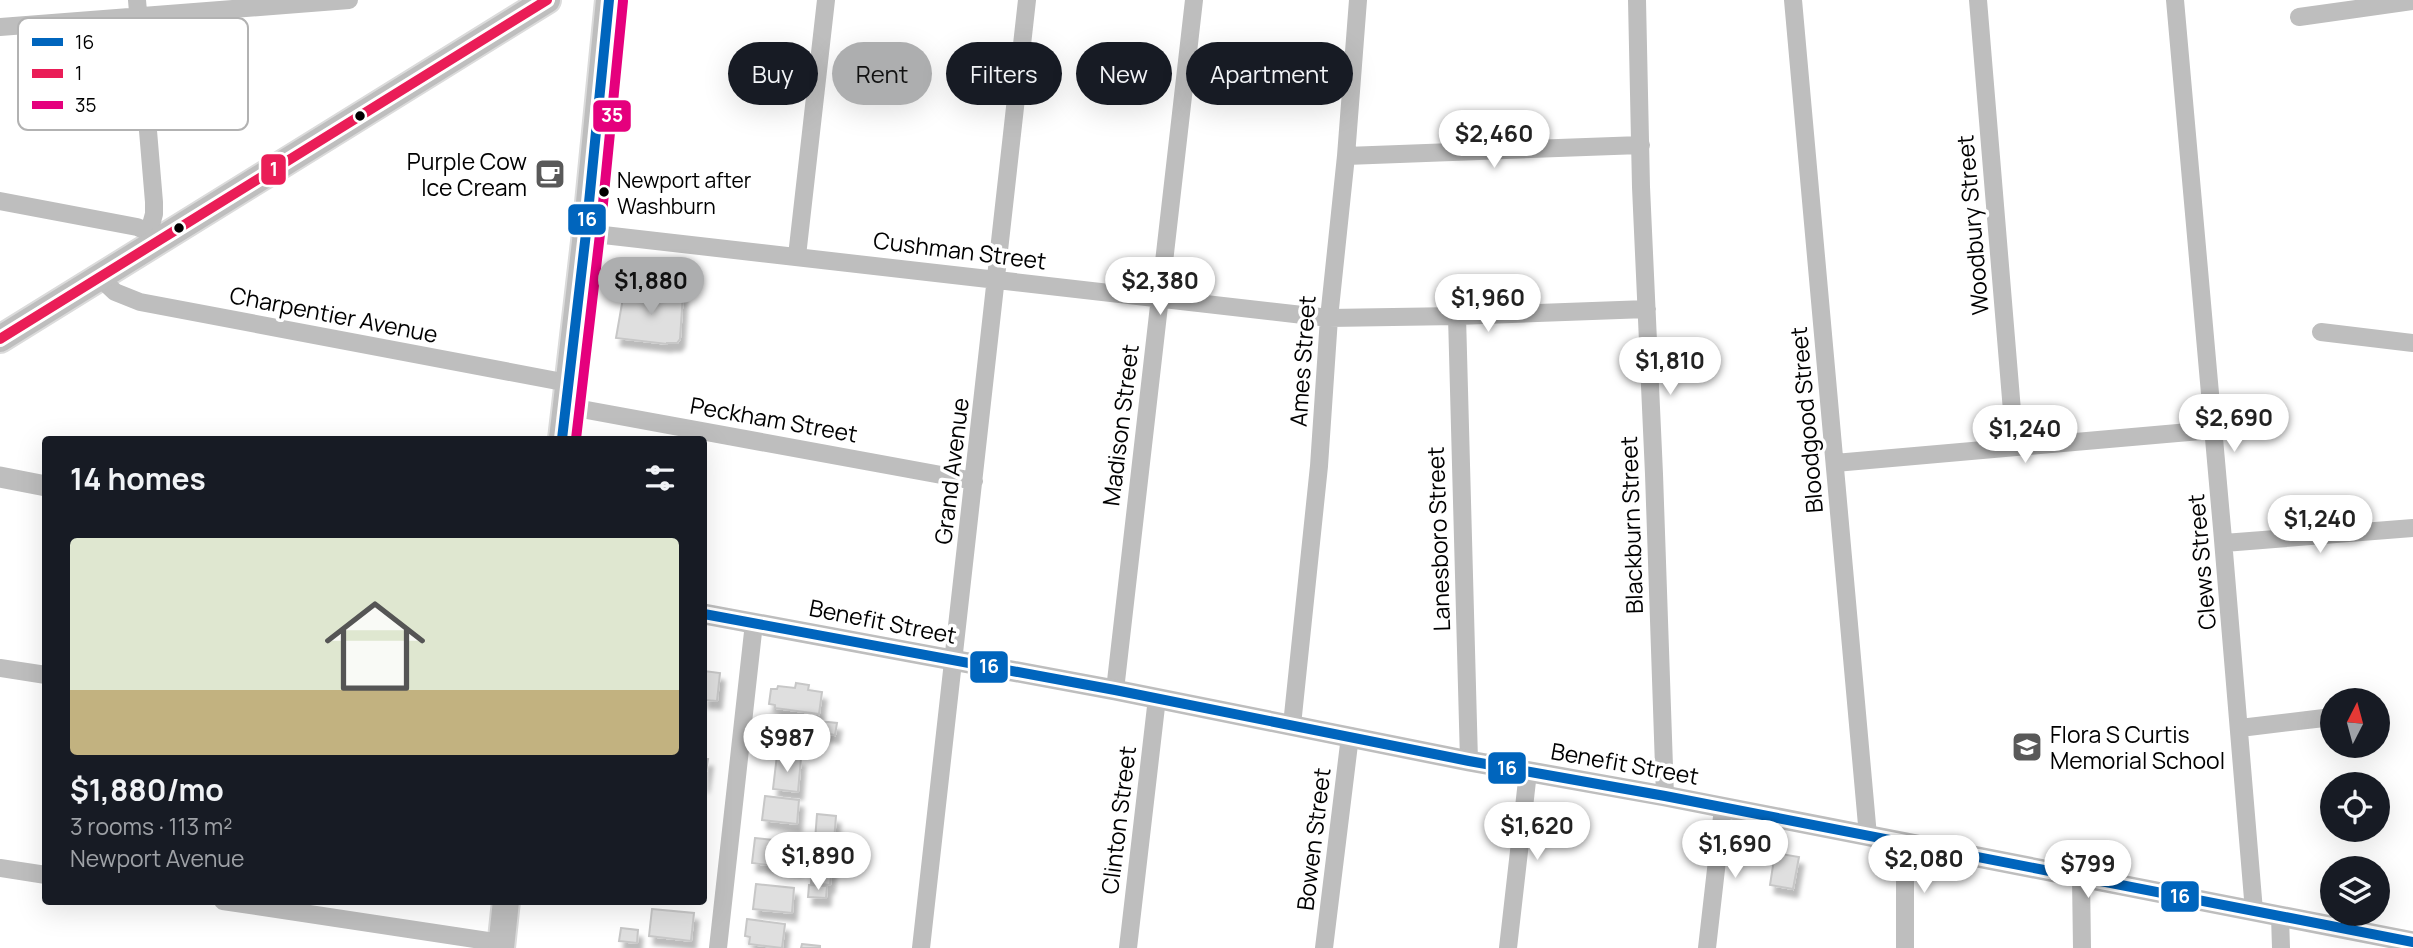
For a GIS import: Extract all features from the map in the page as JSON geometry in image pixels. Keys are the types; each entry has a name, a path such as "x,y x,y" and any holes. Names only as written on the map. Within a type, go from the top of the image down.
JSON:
{"main road":[{"path":"562,436 609,0"},
{"path":"0,340 99,277 153,236 537,2"},
{"path":"501,945 506,905"}],"street":[{"path":"65,18 137,8 349,0"},
{"path":"797,256 826,0"},
{"name":"Grand Avenue","path":"921,948 1027,0"},
{"name":"Madison Street","path":"1115,690 1194,0"},
{"name":"Ames Street","path":"1293,725 1319,466 1329,318 1346,156 1358,0"},
{"name":"Blackburn Street","path":"1637,0 1665,796"},
{"name":"Bloodgood Street","path":"1793,0 1868,836"},
{"name":"Woodbury Street","path":"1978,0 2015,447"},
{"name":"Clews Street","path":"2175,0 2254,911"},
{"path":"2299,17 2413,1"},
{"path":"0,27 18,25"},
{"path":"0,201 126,224 153,236 155,214 148,130"},
{"path":"1346,156 1641,145"},
{"name":"Cushman Street","path":"586,233 1329,318 1647,309"},
{"name":"Charpentier Avenue","path":"99,277 115,292 140,302 566,394"},
{"name":"Lanesboro Street","path":"1457,316 1469,761"},
{"path":"2321,332 2413,342"},
{"name":"Peckham Street","path":"566,394 974,481"},
{"path":"1835,463 2212,429"},
{"path":"0,477 42,485"},
{"path":"2224,543 2413,528"},
{"name":"Benefit Street","path":"707,615 1157,698 1469,761 1905,842 2413,942"},
{"path":"718,948 754,623"},
{"path":"0,668 42,674"},
{"name":"Clinton Street","path":"1128,948 1157,698"},
{"path":"2240,728 2320,718"},
{"name":"Bowen Street","path":"1324,948 1350,736"},
{"path":"1508,948 1528,772"},
{"path":"1707,948 1723,808"},
{"path":"1905,842 1905,948"},
{"path":"0,868 42,874"},
{"path":"2081,877 2082,948"},
{"path":"248,905 501,945"},
{"path":"2280,916 2281,948"}],"building":[{"path":"644,289 683,294 680,339 677,343 616,338 624,292 644,292"},
{"path":"707,671 720,673 717,701 707,700"},
{"path":"796,683 809,685 808,690 822,692 819,714 775,708 775,705 769,704 771,689 777,689 778,686 795,688"},
{"path":"818,721 837,723 835,735 816,732"},
{"path":"773,722 798,725 796,739 771,736"},
{"path":"777,755 801,758 798,792 773,789"},
{"path":"765,796 799,800 797,824 762,820"},
{"path":"817,814 836,816 834,841 815,840"},
{"path":"755,838 801,843 798,869 752,863"},
{"path":"1775,853 1799,857 1793,889 1770,885"},
{"path":"813,865 832,867 830,885 811,883"},
{"path":"756,884 794,888 792,913 753,909"},
{"path":"809,885 827,886 826,898 808,897"},
{"path":"652,909 694,913 691,941 649,936"},
{"path":"747,919 785,924 782,948 749,944 750,937 745,936"},
{"path":"621,928 638,930 637,943 619,941"},
{"path":"802,944 820,946 820,948 801,948"}],"transit line":[{"name":"1","path":"0,339 547,0"},
{"name":"16","path":"562,436 609,0"},
{"name":"35","path":"576,436 623,1"},
{"name":"16","path":"707,615 1115,690 1469,761 1665,796 2413,942"}],"place":[{"name":"Purple Cow Ice Cream","path":"550,174"},
{"name":"Newport after Washburn","path":"604,192"},
{"name":"Flora S Curtis Memorial School","path":"2027,747"}]}
